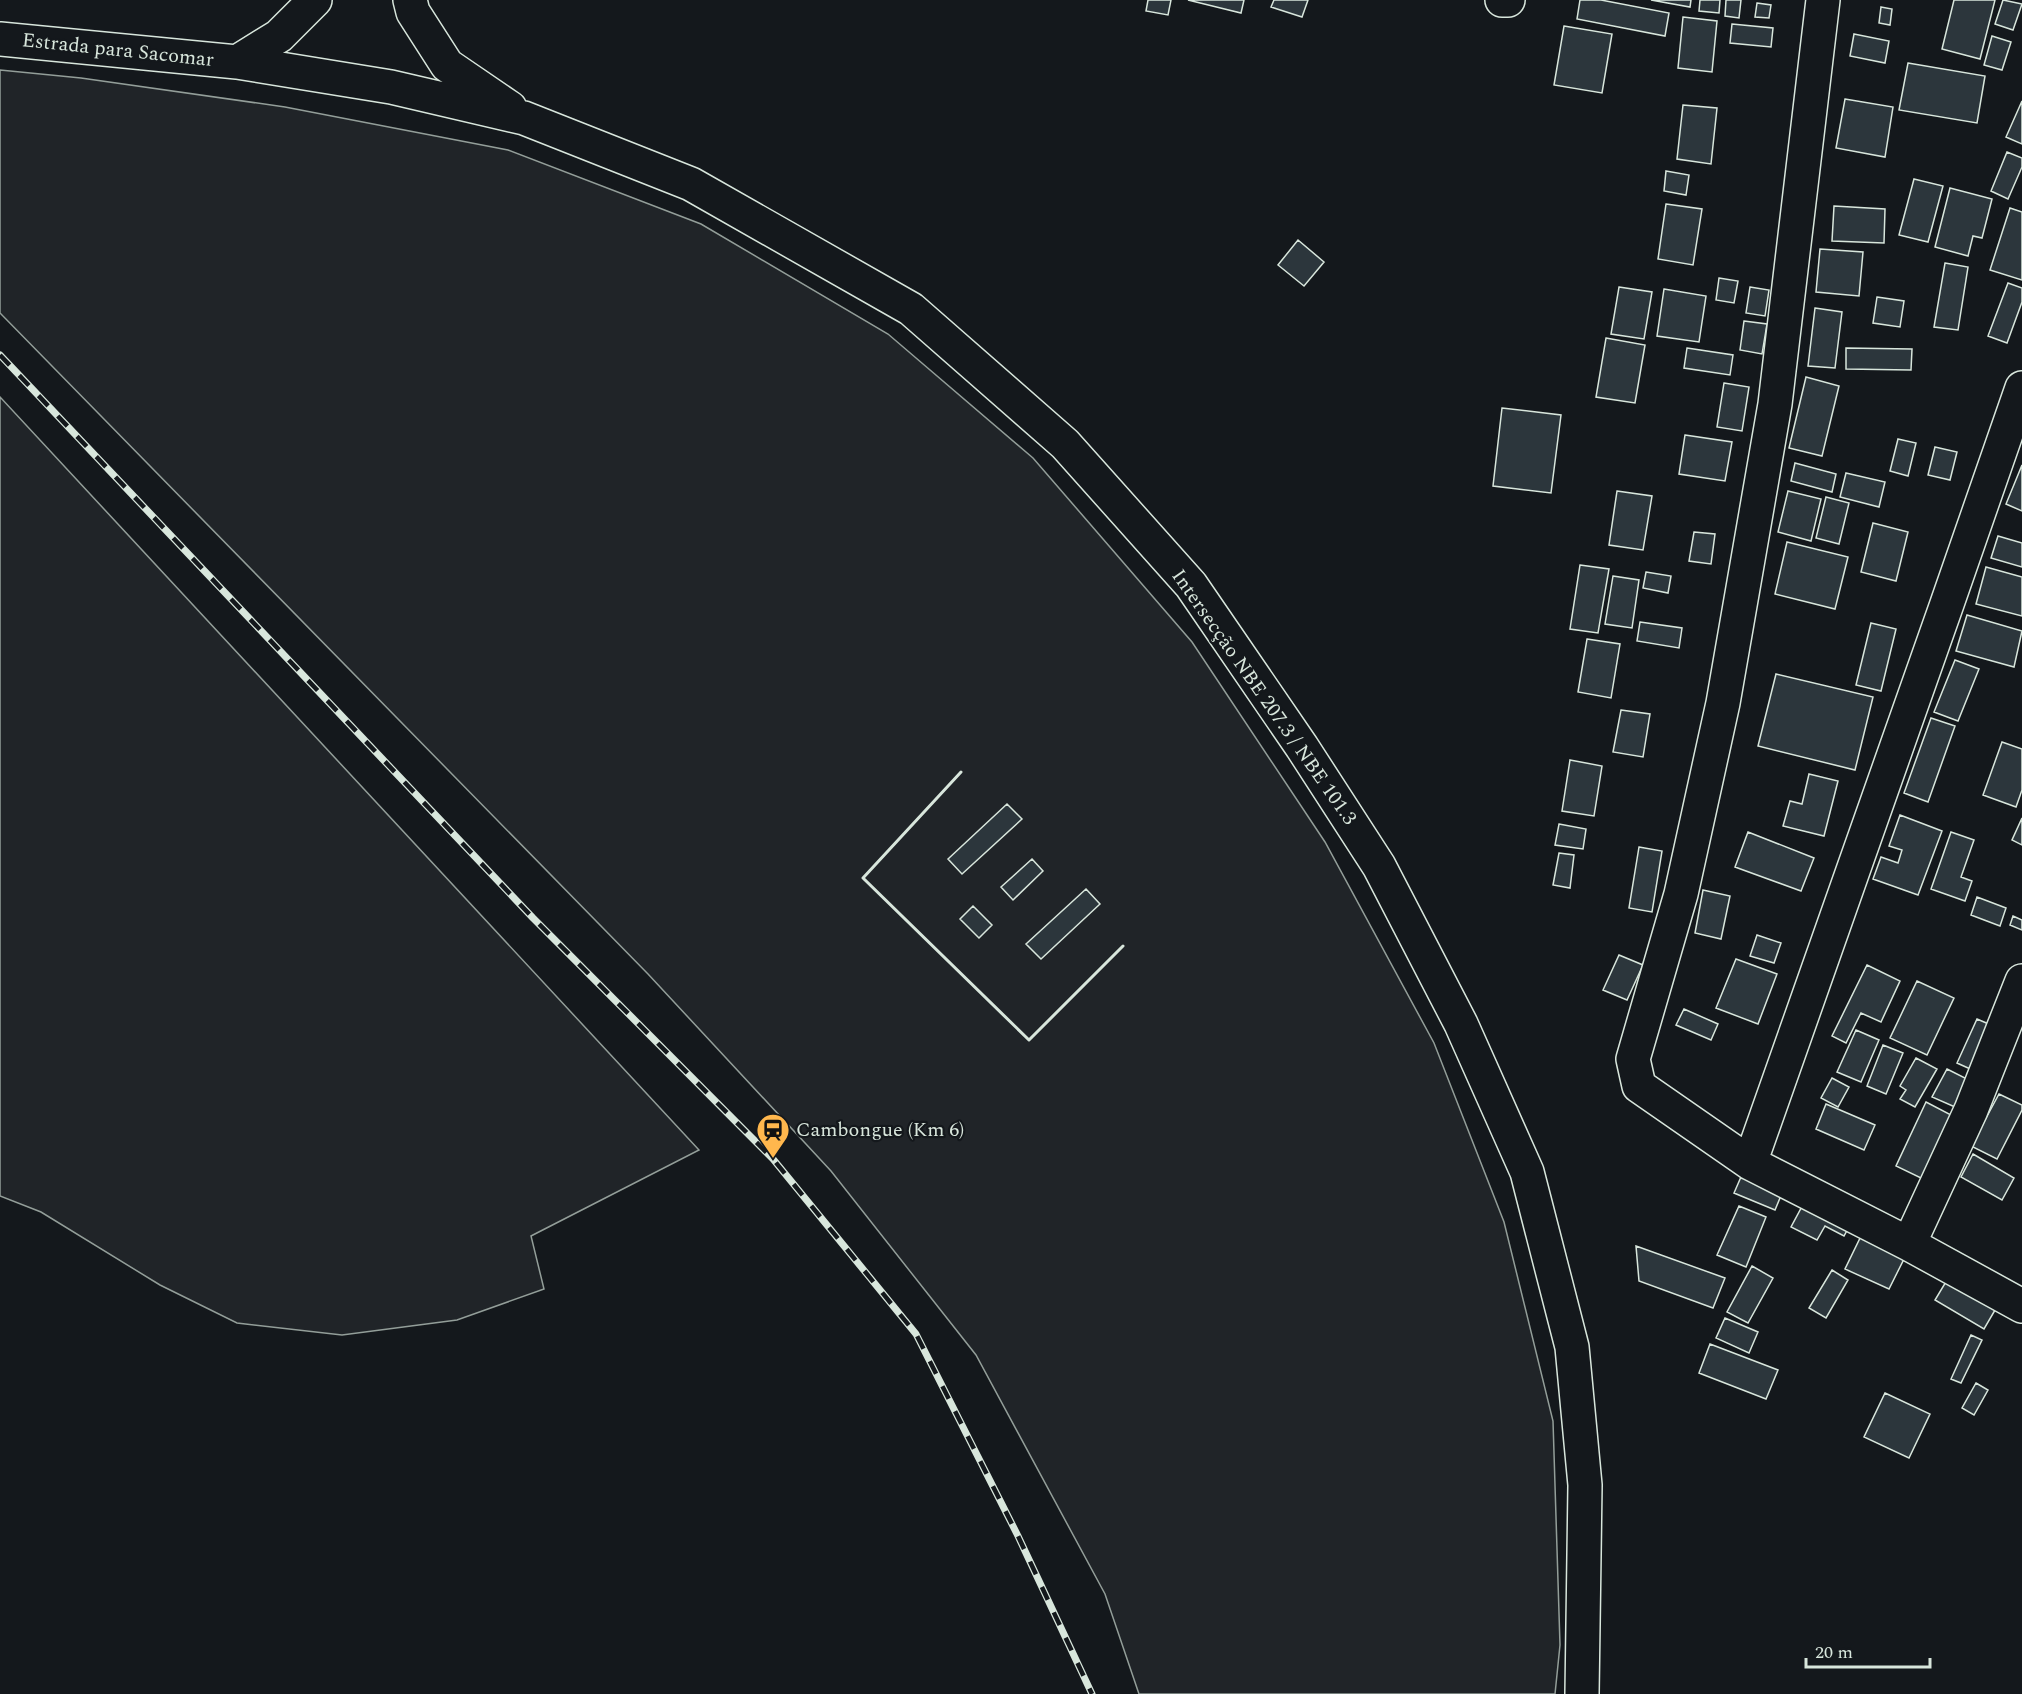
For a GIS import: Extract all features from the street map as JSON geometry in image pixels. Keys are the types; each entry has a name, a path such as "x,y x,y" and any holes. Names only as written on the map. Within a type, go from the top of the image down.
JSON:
{"street":[{"path":"237,62 279,36 315,0"},
{"path":"411,0 413,12 447,65 524,118"},
{"path":"1502,0 1508,0"},
{"path":"1823,0 1775,404 1724,703 1681,894 1633,1059 1639,1086 1750,1163 1909,1244 2022,1306"},
{"name":"Estrada para Sacomar","path":"0,39 237,62"},
{"name":"Intersecção NBE 207.3 / NBE 101.3","path":"237,62 392,87 524,118 691,184 911,309 1065,444 1191,585 1302,747 1379,866 1461,1024 1527,1172 1572,1347 1585,1485 1582,1694"},
{"path":"1750,1163 1847,884 1923,678 2022,388"},
{"path":"1909,1244 1971,1110 2022,981"}],"shaded area":[{"path":"0,70 81,78 285,107 508,150 701,224 888,334 1033,458 1192,642 1325,842 1434,1043 1504,1222 1553,1421 1560,1645 1555,1694 1139,1694 1105,1594 976,1355 831,1171 648,974 0,313"},
{"path":"0,397 699,1150 531,1236 544,1289 457,1320 342,1335 237,1323 160,1285 41,1212 0,1196"}],"building":[{"path":"1148,0 1171,0 1168,15 1146,11"},
{"path":"1188,0 1244,0 1241,13"},
{"path":"1274,0 1308,0 1302,17 1271,7"},
{"path":"1580,0 1601,0 1669,13 1665,36 1577,19"},
{"path":"1651,0 1691,0 1690,7"},
{"path":"1700,0 1720,0 1719,13 1699,11"},
{"path":"1726,0 1741,0 1739,18 1725,16"},
{"path":"1954,0 1995,0 1980,59 1942,49"},
{"path":"2003,0 2022,4 2013,30 1995,24"},
{"path":"1757,3 1771,5 1769,18 1755,17"},
{"path":"1881,7 1892,9 1890,25 1879,23"},
{"path":"1683,17 1717,21 1712,72 1678,68"},
{"path":"1732,24 1773,28 1771,47 1730,43"},
{"path":"1564,26 1612,34 1602,93 1554,85"},
{"path":"1854,34 1889,41 1885,63 1850,56"},
{"path":"1992,36 2011,42 2002,70 1984,65"},
{"path":"1908,63 1985,76 1977,123 1899,110"},
{"path":"1845,99 1893,107 1885,157 1836,148"},
{"path":"2022,101 2022,144 2006,137"},
{"path":"1683,105 1717,108 1711,164 1677,159"},
{"path":"2007,152 2022,158 2022,167 2008,199 1991,191"},
{"path":"1666,171 1689,175 1686,195 1664,191"},
{"path":"1914,179 1943,186 1928,242 1899,235"},
{"path":"1950,188 1992,199 1982,238 1973,236 1968,256 1935,247"},
{"path":"1666,204 1702,209 1693,265 1658,259"},
{"path":"1834,206 1885,209 1884,243 1832,241"},
{"path":"2010,208 2022,212 2022,280 1990,270"},
{"path":"1298,240 1324,262 1304,286 1278,265"},
{"path":"1820,249 1863,252 1859,296 1816,292"},
{"path":"1945,263 1968,267 1958,330 1934,327"},
{"path":"1719,278 1738,281 1734,303 1716,300"},
{"path":"2008,283 2022,288 2022,302 2007,343 1988,336"},
{"path":"1619,287 1652,292 1644,339 1611,334"},
{"path":"1750,287 1769,290 1765,316 1746,313"},
{"path":"1664,289 1706,296 1699,342 1657,336"},
{"path":"1877,297 1904,301 1900,327 1873,323"},
{"path":"1815,308 1842,312 1835,368 1808,366"},
{"path":"1744,321 1767,324 1762,354 1740,350"},
{"path":"1606,338 1645,345 1635,403 1596,397"},
{"path":"1687,348 1733,355 1730,375 1684,368"},
{"path":"1846,348 1912,349 1911,370 1846,369"},
{"path":"1806,377 1839,386 1822,456 1789,448"},
{"path":"1724,383 1749,387 1742,431 1717,427"},
{"path":"1502,408 1561,415 1551,493 1493,486"},
{"path":"1685,435 1732,442 1725,481 1679,474"},
{"path":"1898,439 1916,443 1908,476 1890,471"},
{"path":"1935,447 1957,452 1950,480 1928,475"},
{"path":"1795,463 1836,474 1832,492 1791,481"},
{"path":"2022,465 2022,511 2006,504"},
{"path":"1846,473 1885,482 1879,507 1840,497"},
{"path":"1617,491 1652,496 1643,550 1609,545"},
{"path":"1788,491 1821,499 1811,541 1778,532"},
{"path":"1826,497 1849,503 1839,544 1816,538"},
{"path":"1873,523 1908,532 1896,581 1861,572"},
{"path":"1694,532 1715,534 1711,564 1689,561"},
{"path":"1998,536 2022,543 2022,567 1991,558"},
{"path":"1787,542 1848,557 1835,609 1775,594"},
{"path":"1580,565 1609,569 1598,633 1570,629"},
{"path":"1986,567 2022,577 2022,616 1976,604"},
{"path":"1646,572 1671,576 1668,593 1643,588"},
{"path":"1613,576 1639,580 1632,628 1605,624"},
{"path":"1967,615 2022,631 2014,667 1956,651"},
{"path":"1640,622 1682,628 1679,648 1637,641"},
{"path":"1871,623 1896,629 1881,691 1856,685"},
{"path":"1587,639 1620,644 1611,698 1578,692"},
{"path":"1955,660 1979,669 1958,721 1934,712"},
{"path":"1776,674 1873,697 1855,770 1758,746"},
{"path":"1621,710 1650,714 1643,757 1613,752"},
{"path":"1931,718 1955,726 1928,802 1904,793"},
{"path":"2002,742 2022,749 2022,790 2016,807 1983,795"},
{"path":"1570,760 1602,766 1594,816 1562,811"},
{"path":"1809,774 1838,781 1824,836 1783,826 1790,801 1802,804"},
{"path":"1007,804 1022,819 962,874 948,859"},
{"path":"1900,815 1942,831 1918,895 1873,879 1881,857 1898,863 1902,850 1889,846"},
{"path":"2022,818 2022,845 2012,840"},
{"path":"1559,824 1586,829 1583,849 1555,845"},
{"path":"1748,832 1814,858 1801,891 1735,867"},
{"path":"1951,832 1974,840 1961,877 1972,881 1965,901 1931,889"},
{"path":"1639,847 1662,851 1652,912 1629,908"},
{"path":"1559,853 1574,855 1570,888 1553,885"},
{"path":"1032,859 1043,871 1013,900 1001,887"},
{"path":"1086,889 1100,904 1041,959 1026,944"},
{"path":"1703,890 1730,896 1721,939 1695,933"},
{"path":"1977,897 2006,908 2000,926 1971,915"},
{"path":"973,906 992,925 979,938 960,919"},
{"path":"2013,916 2022,920 2022,930 2010,925"},
{"path":"1757,935 1781,943 1774,963 1750,956"},
{"path":"1619,955 1643,965 1627,1000 1603,990"},
{"path":"1736,959 1777,974 1758,1024 1716,1008"},
{"path":"1867,965 1900,981 1881,1022 1861,1013 1846,1043 1832,1036"},
{"path":"1917,981 1954,998 1927,1055 1890,1038"},
{"path":"1684,1009 1718,1024 1711,1040 1676,1025"},
{"path":"1977,1019 1998,1028 1977,1072 1957,1063"},
{"path":"1856,1030 1879,1040 1861,1082 1837,1072"},
{"path":"1883,1045 1903,1053 1886,1094 1867,1086"},
{"path":"1916,1058 1937,1069 1915,1107 1900,1099 1906,1090 1900,1086"},
{"path":"1947,1069 1969,1080 1955,1107 1932,1097"},
{"path":"1832,1078 1849,1087 1838,1107 1821,1098"},
{"path":"1999,1094 2022,1105 2022,1110 1997,1159 1971,1146"},
{"path":"1926,1102 1953,1116 1923,1179 1896,1166"},
{"path":"1826,1104 1875,1125 1864,1150 1816,1129"},
{"path":"1973,1154 2014,1178 2002,1200 1961,1177"},
{"path":"1744,1170 1785,1186 1775,1210 1734,1193"},
{"path":"1806,1199 1851,1223 1844,1236 1825,1226 1817,1240 1791,1227"},
{"path":"1739,1206 1766,1217 1746,1267 1717,1255"},
{"path":"1863,1232 1907,1253 1889,1289 1845,1269"},
{"path":"1636,1246 1725,1278 1713,1308 1639,1281"},
{"path":"1752,1266 1773,1278 1748,1323 1727,1312"},
{"path":"1832,1270 1848,1280 1826,1318 1809,1308"},
{"path":"1950,1275 1998,1305 1984,1329 1935,1300"},
{"path":"1725,1318 1758,1332 1749,1353 1716,1338"},
{"path":"1971,1335 1982,1340 1961,1383 1951,1379"},
{"path":"1710,1344 1778,1370 1766,1399 1699,1373"},
{"path":"1976,1383 1988,1390 1974,1415 1962,1408"},
{"path":"1885,1393 1930,1414 1909,1458 1864,1437"}],"railway":[{"path":"0,355 533,918 773,1159 916,1334 1018,1536 1092,1694"}],"wall":[{"path":"961,772 863,878 1029,1040 1123,946"}],"place":[{"name":"Cambongue (Km 6)","path":"773,1159"}]}
